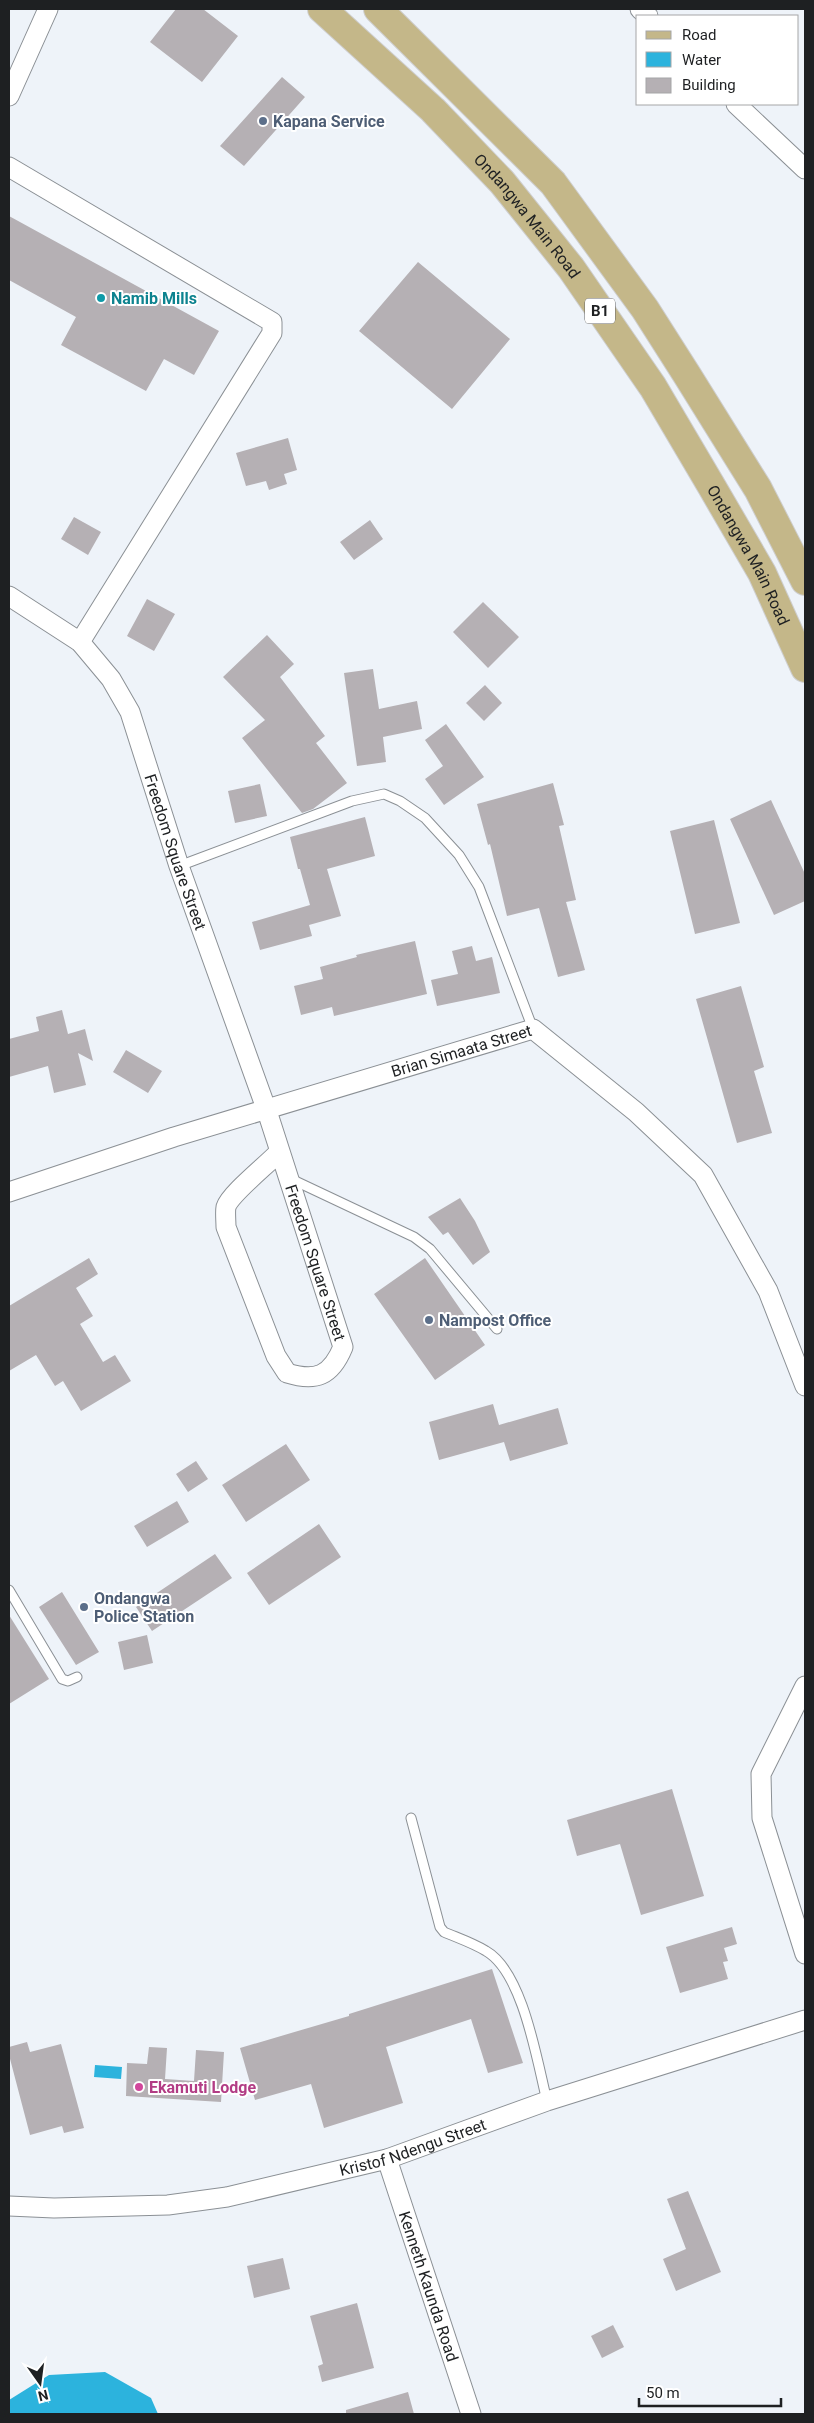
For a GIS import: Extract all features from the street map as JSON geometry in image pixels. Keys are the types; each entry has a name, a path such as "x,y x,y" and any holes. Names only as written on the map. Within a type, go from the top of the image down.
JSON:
{"main road":[{"name":"Ondangwa Main Road","path":"322,9 433,110 502,182 571,268 653,387 717,496 762,573 805,668"},
{"name":"B1","path":"378,9 408,37 559,191 645,309 687,375 758,489 805,581"},
{"path":"384,64 408,37"}],"street":[{"path":"9,96 48,9"},
{"path":"737,105 805,169"},
{"path":"9,167 272,322 272,333 80,642"},
{"name":"Freedom Square Street","path":"9,596 80,642 111,679 130,712 179,866 267,1111 343,1347 336,1364 319,1376 304,1379 287,1373 276,1356 226,1226 226,1207 236,1191 252,1180 279,1152"},
{"name":"Brian Simaata Street","path":"9,1192 174,1137 267,1111 533,1029 636,1112 703,1175 768,1291 805,1386"},
{"path":"805,1686 761,1774 762,1818 805,1954"},
{"name":"Kristof Ndengu Street","path":"9,2206 54,2208 168,2206 227,2197 387,2159 547,2100 805,2020"},
{"name":"Kenneth Kaunda Road","path":"387,2159 471,2414"}],"lane":[{"path":"179,866 352,801 384,794 400,801 425,818 459,855 479,887 533,1029"},
{"path":"288,1178 414,1237 430,1249 497,1329"},
{"path":"9,1590 62,1679 68,1681 77,1677"},
{"path":"411,1818 440,1927 444,1932 487,1951 498,1960 511,1979 524,2014 547,2100"}],"water":[{"path":"95,2065 122,2067 121,2079 94,2077"},
{"path":"105,2372 151,2398 158,2414 9,2414 9,2400 49,2375"}],"building":[{"path":"176,9 203,9 238,36 202,82 150,42"},
{"name":"Kapana Service","path":"282,77 305,97 244,166 220,146"},
{"name":"Namib Mills","path":"9,216 219,331 194,375 164,359 146,391 61,345 76,317 9,280"},
{"path":"418,262 510,339 452,409 359,331"},
{"path":"288,438 297,470 284,474 287,484 269,490 266,481 246,486 236,453"},
{"path":"74,517 101,532 88,555 61,539"},
{"path":"370,520 383,539 354,560 340,542"},
{"path":"147,599 175,614 154,651 127,636"},
{"path":"483,602 519,637 488,668 453,632"},
{"path":"267,635 294,664 280,677 325,736 316,743 347,783 313,809 302,813 242,738 265,720 223,677"},
{"path":"373,669 379,709 417,701 422,729 383,737 386,762 357,766 344,673"},
{"path":"485,685 502,703 484,721 466,703"},
{"path":"446,724 484,777 444,805 425,779 443,766 425,740"},
{"path":"553,783 564,825 559,826 576,900 566,902 585,970 558,977 539,908 507,916 490,844 488,845 477,804"},
{"path":"260,784 267,816 235,823 228,791"},
{"path":"771,800 805,874 805,901 774,915 730,819"},
{"path":"365,817 375,856 327,869 341,916 309,925 312,936 260,950 252,922 310,905 290,837"},
{"path":"714,820 740,923 695,934 670,831"},
{"path":"415,941 427,994 334,1016 332,1007 301,1015 294,986 323,979 320,967 357,957 356,955"},
{"path":"472,946 476,961 492,957 500,993 437,1006 431,980 458,974 452,951"},
{"path":"741,986 764,1067 754,1071 772,1133 737,1143 696,999"},
{"path":"62,1010 68,1034 85,1029 93,1061 78,1053 86,1085 54,1093 48,1066 9,1077 9,1039 39,1031 36,1017"},
{"path":"126,1050 162,1071 148,1093 113,1072"},
{"path":"460,1198 475,1221 490,1252 473,1265 448,1232 443,1235 428,1217"},
{"path":"89,1258 98,1274 76,1288 93,1316 80,1324 103,1362 115,1355 131,1381 81,1411 63,1381 55,1386 36,1355 9,1371 9,1306"},
{"name":"Nampost Office","path":"425,1258 485,1345 435,1380 374,1294"},
{"path":"493,1404 499,1425 558,1408 568,1444 510,1461 504,1442 439,1460 429,1422"},
{"path":"286,1444 310,1480 246,1522 222,1485"},
{"path":"196,1461 208,1479 188,1492 176,1474"},
{"path":"177,1501 189,1522 147,1547 134,1526"},
{"path":"319,1524 341,1557 269,1605 247,1573"},
{"path":"215,1554 232,1578 152,1631 136,1607"},
{"path":"62,1592 99,1652 76,1665 39,1607"},
{"path":"9,1615 49,1679 9,1704"},
{"path":"147,1635 153,1663 124,1670 118,1642"},
{"path":"672,1789 704,1896 641,1915 620,1844 577,1856 567,1820"},
{"path":"732,1927 737,1944 724,1948 728,1961 723,1962 728,1979 680,1993 666,1947"},
{"path":"492,1969 523,2063 488,2073 471,2019 386,2047 403,2103 324,2128 311,2084 255,2100 240,2048 349,2016 349,2014"},
{"path":"27,2042 30,2052 61,2044 84,2128 64,2133 62,2126 30,2135 9,2055 9,2047"},
{"path":"149,2047 167,2048 165,2079 194,2081 196,2050 224,2052 221,2102 126,2096 127,2063 147,2064"},
{"path":"688,2191 721,2272 676,2291 663,2259 686,2249 667,2199"},
{"path":"283,2258 290,2289 254,2298 247,2266"},
{"path":"357,2303 374,2368 322,2382 318,2366 323,2364 310,2316"},
{"path":"613,2325 624,2347 602,2358 591,2336"},
{"path":"408,2392 414,2414 346,2414 346,2410"}],"place":[{"name":"Kapana Service","path":"263,121"},
{"name":"Namib Mills","path":"101,298"},
{"name":"Nampost Office","path":"429,1320"},
{"name":"Ondangwa Police Station","path":"84,1607"},
{"name":"Ekamuti Lodge","path":"139,2087"}]}
